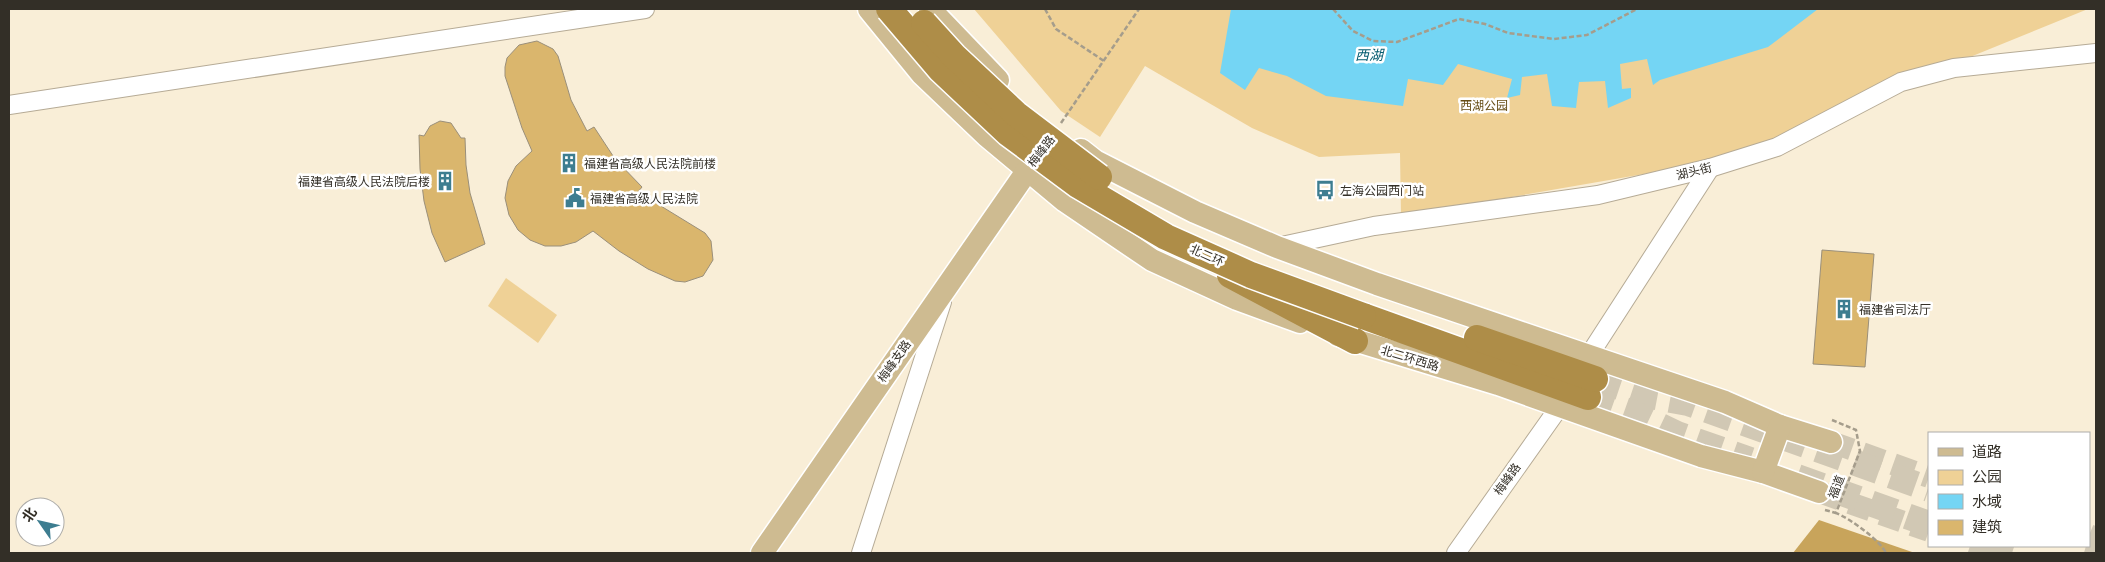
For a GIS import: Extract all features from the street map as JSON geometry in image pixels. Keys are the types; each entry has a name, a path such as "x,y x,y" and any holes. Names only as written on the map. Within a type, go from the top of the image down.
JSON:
{"highway":[{"name":"北二环","path":"889,9 941,70 1008,133 1078,185 1166,237 1252,275 1590,377"},
{"name":"北二环","path":"912,9 954,56 1010,108 1088,170 1174,222 1258,258 1366,309"},
{"path":"1166,237 1258,292 1355,341"}],"main road":[{"name":"北二环西路","path":"869,9 922,74 1027,170 1065,201 1152,260 1237,299 1355,341 1498,384 1701,456 1763,472 1820,492"},
{"path":"930,9 973,56 1019,100 1056,131 1096,161 1195,212 1590,377 1725,402 1780,426 1832,431"},
{"name":"梅峰路","path":"1027,170 1056,131"},
{"name":"梅峰支路","path":"762,553 1027,170"},
{"path":"1763,472 1780,426"}],"street":[{"path":"9,105 645,9"},
{"name":"湖头街","path":"1277,247 1374,226 1598,195 1710,168 1776,147 1901,82 1954,68 2096,53"},
{"path":"1590,377 1710,168"},
{"path":"861,553 949,281"},
{"name":"梅峰路","path":"1456,553 1560,406"}],"path":[{"path":"1045,9 1056,29 1104,61"},
{"path":"1056,131 1139,9"},
{"path":"1333,9 1353,31 1373,41 1397,42 1459,19 1485,24 1508,33 1545,38 1588,35 1637,9"},
{"name":"福道","path":"1832,431 1856,430 1860,451 1836,513 1845,517 1867,534 1886,553"}],"green space":[{"name":"西湖公园","path":"974,9 2088,9 1825,116 1769,144 1702,164 1401,216 1400,153 1319,157 1252,128 1145,66 1100,137 1061,111"},
{"path":"506,278 557,315 538,343 488,306"}],"shaded area":[{"path":"1819,520 1915,553 1793,553"}],"water":[{"name":"西湖","path":"1231,9 1818,9 1768,47 1660,80 1653,85 1647,59 1620,64 1622,89 1631,88 1631,98 1608,108 1605,81 1579,82 1576,108 1552,106 1547,74 1522,77 1520,95 1507,98 1512,79 1458,64 1443,85 1408,79 1403,106 1326,96 1287,76 1259,68 1245,90 1220,73"}],"building":[{"name":"福建省高级人民法院前楼","path":"537,41 553,49 558,56 571,100 587,131 594,127 615,159 642,187 638,192 705,233 711,241 713,260 703,276 685,282 675,281 648,269 619,251 593,231 576,242 561,246 545,246 530,240 518,230 509,215 505,198 508,181 516,166 532,151 522,128 505,76 505,67 507,58 519,45"},
{"name":"福建省高级人民法院后楼","path":"440,121 451,123 461,138 465,138 470,193 485,244 445,262 432,233 424,201 420,169 419,135 424,136 430,126"},
{"name":"福建省司法厅","path":"1822,250 1874,254 1865,367 1813,364"}],"tunnel":[{"path":"1595,379 1640,394 1688,403 1928,489"},
{"path":"1588,397 1633,413 1677,434 1750,460"},
{"path":"1831,442 1928,477"},
{"path":"1797,477 1928,524"},
{"path":"1819,492 1928,531"},
{"path":"2090,535 2096,538"},
{"path":"1973,547 1991,553"},
{"path":"1994,547 2012,553"},
{"path":"2089,547 2096,549"}],"place":[{"name":"福建省高级人民法院前楼","path":"569,163"},
{"name":"福建省高级人民法院后楼","path":"445,181"},
{"name":"左海公园西门站","path":"1325,190"},
{"name":"福建省高级人民法院","path":"575,198"},
{"name":"福建省司法厅","path":"1844,309"}]}
